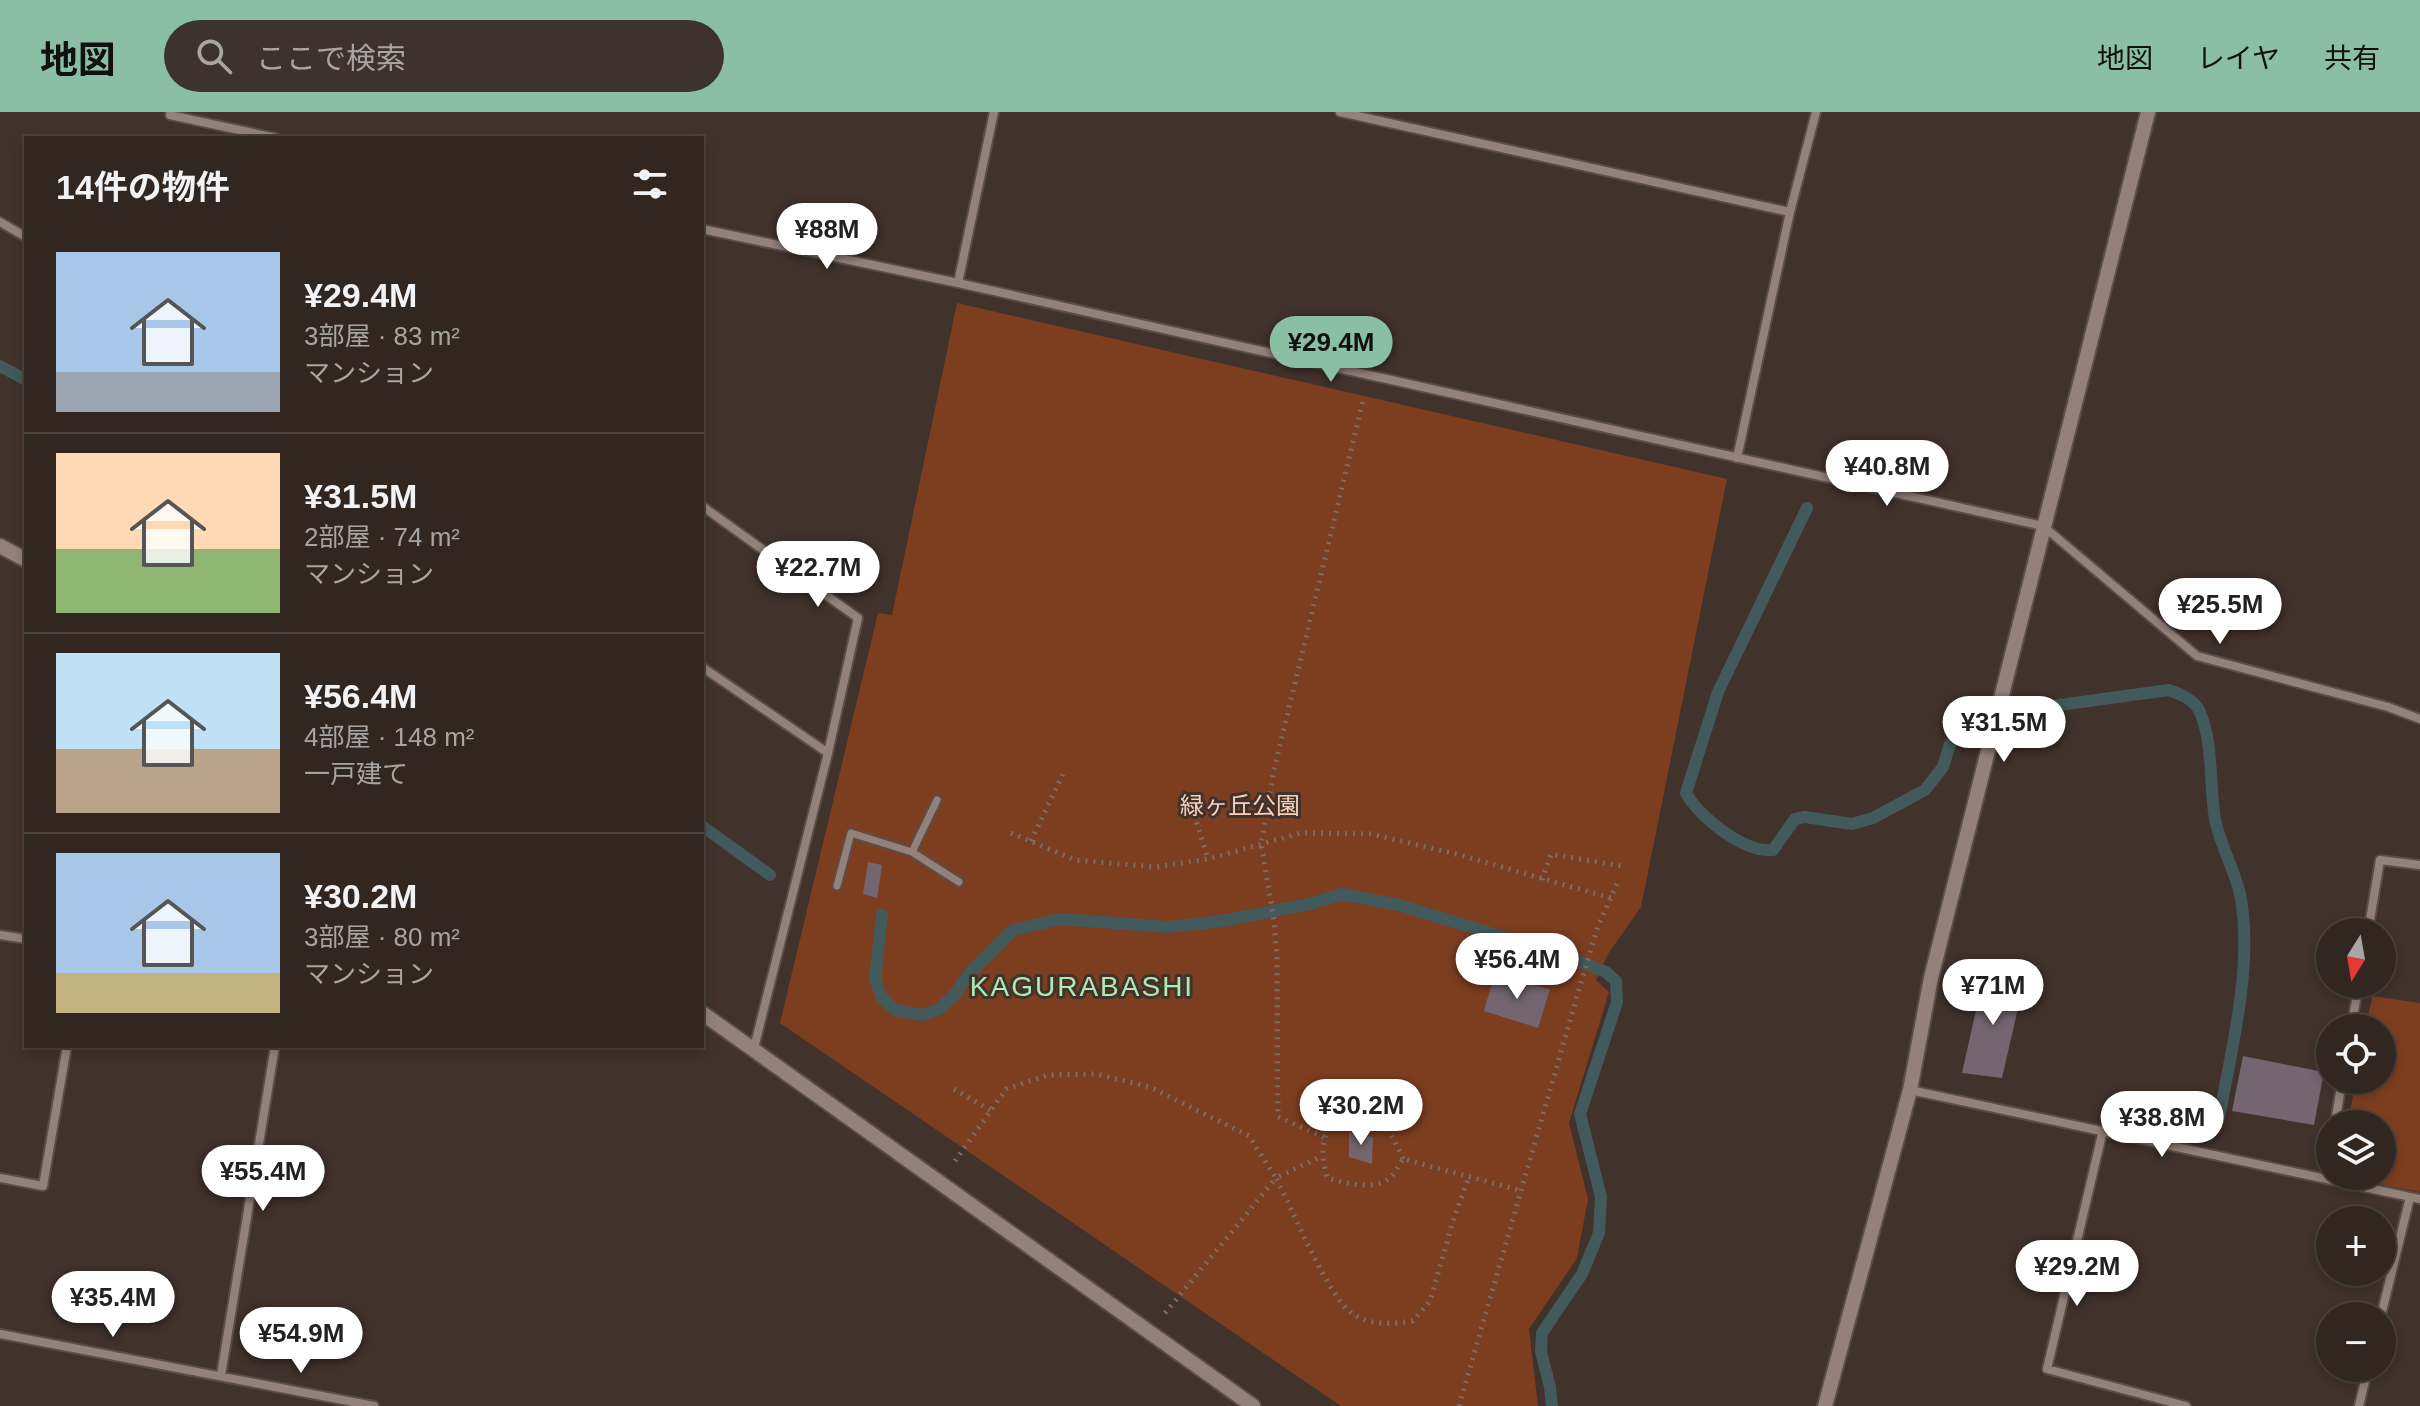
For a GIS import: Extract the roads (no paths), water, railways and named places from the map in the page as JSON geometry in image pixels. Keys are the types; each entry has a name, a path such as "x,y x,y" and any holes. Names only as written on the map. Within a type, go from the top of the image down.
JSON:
{"street":[{"path":"171,112 170,115 267,136"},
{"path":"958,283 994,112"},
{"path":"1340,112 1790,212"},
{"path":"1737,458 1790,212 1816,112"},
{"path":"1825,1406 1910,1090 1931,978 2148,112"},
{"path":"0,222 24,236"},
{"path":"704,229 958,283 2043,526 2197,656 2388,707 2420,719"},
{"path":"704,507 858,618 828,753 754,1048"},
{"path":"0,546 24,559"},
{"path":"704,668 828,753"},
{"path":"912,852 937,800"},
{"path":"837,886 851,833 912,852 959,882"},
{"path":"2370,918 2380,860 2420,865"},
{"path":"0,935 24,939"},
{"path":"704,1014 1253,1406"},
{"path":"0,1178 43,1186 67,1048"},
{"path":"221,1375 275,1048"},
{"path":"1910,1090 2316,1176"},
{"path":"2103,1130 2047,1369 2186,1406"},
{"path":"2379,1190 2415,1198 2385,1302"},
{"path":"0,1334 374,1406"},
{"path":"2359,1406 2365,1382"}],"waterway":[{"path":"0,366 24,379"},
{"path":"1807,508 1718,692 1686,793 1692,802 1736,840 1749,846 1773,850 1795,819 1805,817 1852,824 1873,818 1925,790 1943,767 1950,744 1965,722 1977,721"},
{"path":"2030,709 2169,690 2190,700 2199,710 2207,736 2215,819 2240,894 2244,921 2243,978 2219,1119"},
{"path":"704,827 770,875"},
{"path":"882,915 875,979 882,998 895,1010 922,1015 939,1009 1013,930 1060,919 1168,927 1222,921 1310,904 1342,894 1399,905 1562,955 1606,972 1616,981 1617,1002 1580,1114 1601,1197 1599,1233 1582,1274 1542,1333 1541,1352 1552,1406"}],"district":[{"name":"KAGURABASHI","path":"1082,986"}],"park label":[{"name":"緑ヶ丘公園","path":"1240,806"}]}
